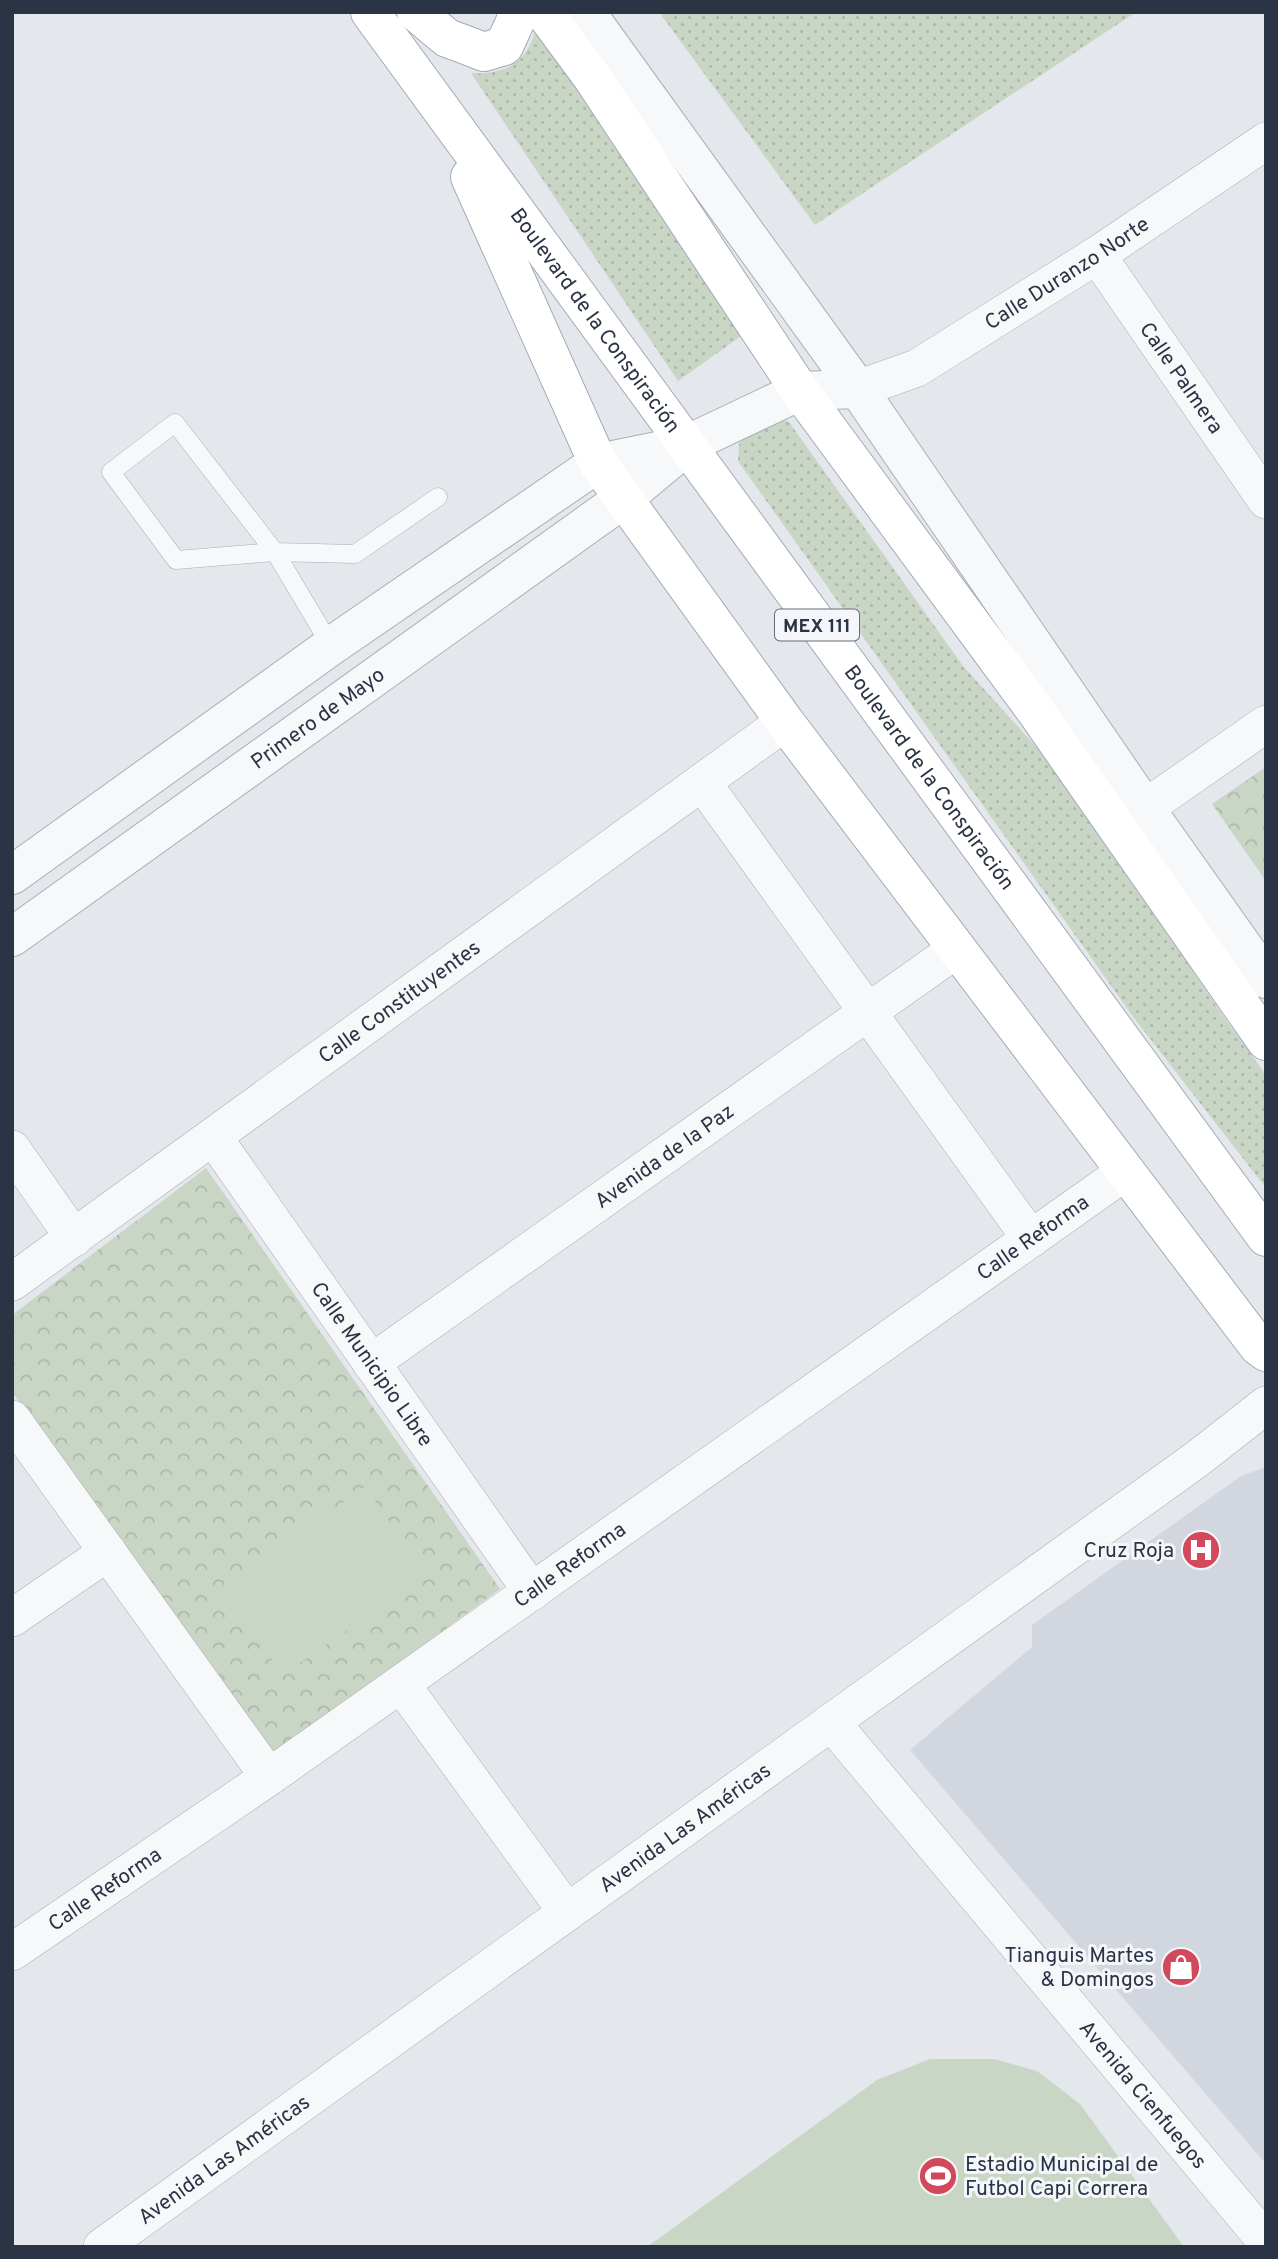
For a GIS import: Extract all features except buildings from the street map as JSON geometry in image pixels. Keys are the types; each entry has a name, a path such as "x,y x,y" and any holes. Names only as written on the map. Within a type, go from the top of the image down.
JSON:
{"main road":[{"name":"Boulevard de la Conspiración","path":"370,12 1266,1237"},
{"path":"416,12 447,38 484,52 504,46 516,20 516,12"},
{"path":"544,12 592,77 800,391 1035,710 1266,1041"},
{"path":"439,107 598,463 785,722 1125,1172 1258,1346 1266,1352"}],"street":[{"path":"586,12 858,389 1145,808 1266,979"},
{"name":"Calle Duranzo Norte","path":"858,389 917,368 1097,255 1266,141"},
{"name":"Calle Palmera","path":"1097,255 1266,500"},
{"path":"12,875 331,646 598,463 686,445 800,391 858,389"},
{"name":"Primero de Mayo","path":"12,937 623,499 686,445"},
{"name":"Calle Constituyentes","path":"12,1282 785,722"},
{"path":"1145,808 1266,724"},
{"path":"702,782 1031,1239"},
{"name":"Avenida de la Paz","path":"371,1363 957,949"},
{"name":"Calle Municipio Libre","path":"214,1138 532,1592"},
{"path":"12,1149 74,1238"},
{"name":"Calle Reforma","path":"12,1952 270,1777 1125,1172"},
{"name":"Avenida Las Américas","path":"102,2247 1197,1459 1266,1405"},
{"path":"12,1419 270,1777"},
{"path":"12,1618 108,1552"},
{"path":"401,1684 567,1912"},
{"name":"Avenida Cienfuegos","path":"831,1722 1266,2242"}],"lane":[{"path":"331,646 275,552 175,423 111,472 176,561 275,552 355,554 438,497"}],"shaded area":[{"name":"Tianguis Martes & Domingos","path":"1266,1467 1266,2164 910,1750 1032,1647 1032,1625 1241,1476"}],"green space":[{"path":"659,12 1136,12 815,225"},
{"path":"536,28 748,331 678,381 471,73 495,72 514,64 527,50"},
{"path":"775,417 789,422 963,666 1058,771 1223,1016 1266,1075 1266,1188 1134,1018 738,461 739,443"},
{"path":"1266,767 1266,881 1212,804"},
{"path":"206,1168 500,1589 271,1756 12,1392 12,1315"},
{"path":"365,1487 427,1575 283,1675 221,1587"},
{"name":"Estadio Municipal de Futbol Capi Correra","path":"930,2059 994,2059 1037,2071 1080,2104 1184,2247 647,2247 877,2080"}],"place":[{"name":"Cruz Roja","path":"1201,1550"},
{"name":"Tianguis Martes & Domingos","path":"1181,1967"},
{"name":"Estadio Municipal de Futbol Capi Correra","path":"938,2176"}]}
